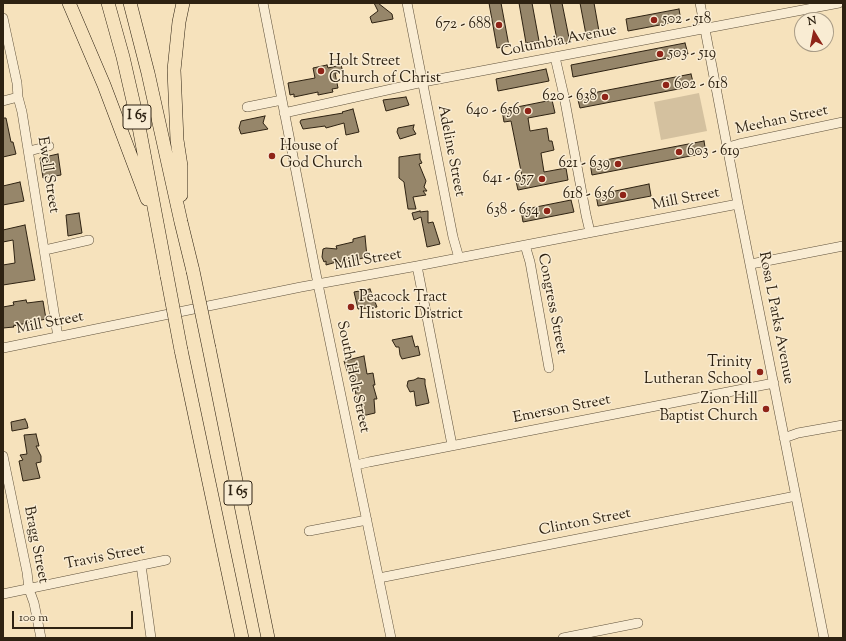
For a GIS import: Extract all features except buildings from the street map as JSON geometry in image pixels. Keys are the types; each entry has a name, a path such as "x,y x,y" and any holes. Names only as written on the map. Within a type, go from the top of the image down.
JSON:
{"highway":[{"path":"69,3 104,85 159,232"},
{"name":"I 65","path":"108,3 140,127 181,350 242,638"},
{"name":"I 65","path":"130,3 155,103 193,271 268,638"},
{"path":"181,222 181,166 177,140 174,70 179,22 183,3"}],"street":[{"name":"South Holt Street","path":"263,3 318,284 391,638"},
{"name":"Adeline Street","path":"407,3 453,237 459,258"},
{"name":"Rosa L Parks Avenue","path":"700,3 738,204 824,638"},
{"name":"Columbia Avenue","path":"284,113 423,82 839,3"},
{"name":"Ewell Street","path":"3,18 17,82 18,97 29,151 58,337"},
{"path":"555,57 590,232"},
{"path":"3,100 18,97"},
{"path":"247,107 282,100"},
{"name":"Meehan Street","path":"728,147 843,122"},
{"path":"29,151 49,146"},
{"name":"Mill Street","path":"3,348 318,284 738,204"},
{"path":"45,250 89,240"},
{"name":"Congress Street","path":"525,245 530,262 549,368"},
{"path":"751,264 843,246"},
{"path":"417,266 452,445"},
{"name":"Emerson Street","path":"356,465 452,445 774,384"},
{"path":"784,438 798,433 843,425"},
{"name":"Bragg Street","path":"3,456 27,572 29,589 34,603 41,638"},
{"name":"Clinton Street","path":"379,578 796,496"},
{"path":"309,531 367,520"},
{"name":"Travis Street","path":"3,594 166,560"},
{"path":"141,565 151,638"},
{"path":"563,638 638,623"}],"shaded area":[{"path":"699,93 707,131 661,140 654,102"}],"place":[{"name":"502 - 518","path":"654,20"},
{"name":"672 - 688","path":"499,25"},
{"name":"503 - 519","path":"660,54"},
{"name":"Holt Street Church of Christ","path":"321,71"},
{"name":"602 - 618","path":"666,85"},
{"name":"620 - 638","path":"605,97"},
{"name":"640 - 656","path":"528,111"},
{"name":"603 - 619","path":"679,152"},
{"name":"House of God Church","path":"272,156"},
{"name":"621 - 639","path":"618,164"},
{"name":"641 - 657","path":"542,179"},
{"name":"618 - 636","path":"623,195"},
{"name":"638 - 654","path":"547,211"},
{"name":"Peacock Tract Historic District","path":"351,307"},
{"name":"Trinity Lutheran School","path":"760,372"},
{"name":"Zion Hill Baptist Church","path":"766,409"}]}
